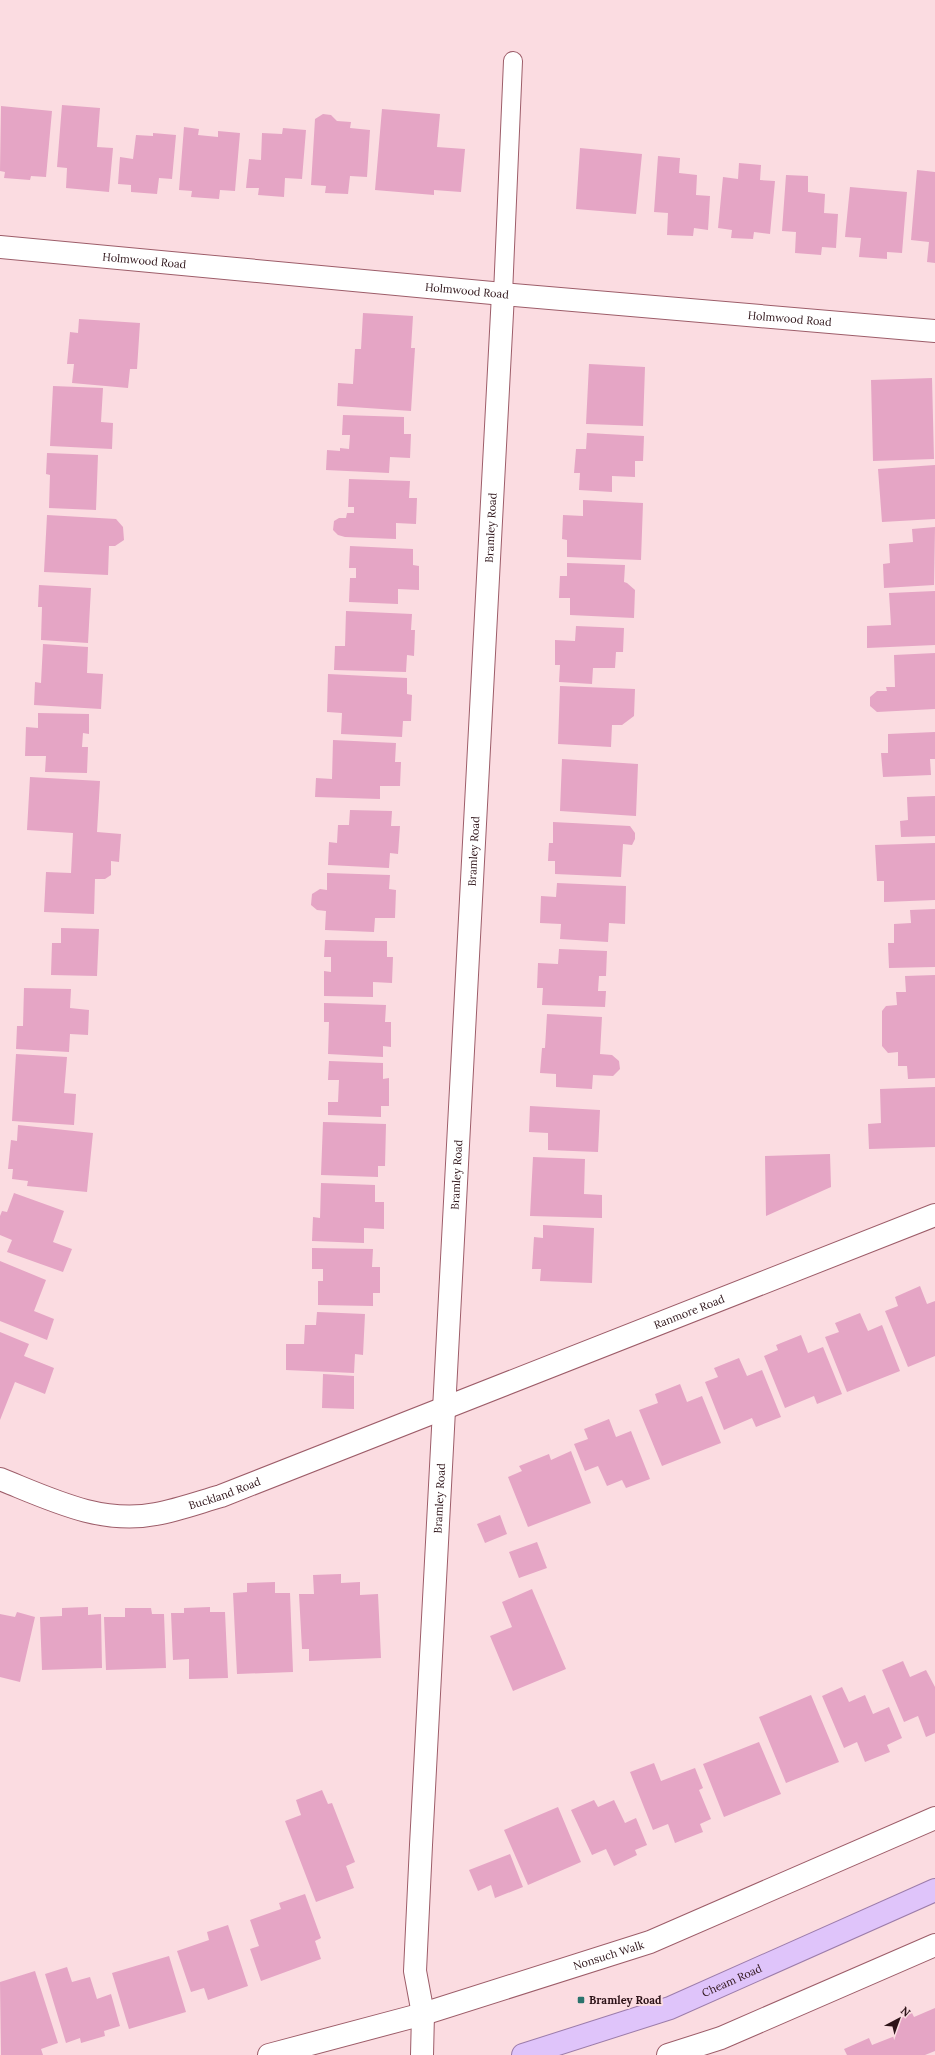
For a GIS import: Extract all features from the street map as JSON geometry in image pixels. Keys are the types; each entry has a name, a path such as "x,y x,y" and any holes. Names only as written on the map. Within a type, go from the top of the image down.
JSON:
{"highway":[{"name":"Cheam Road","path":"523,2055 670,2008 935,1890"}],"street":[{"name":"Holmwood Road","path":"0,247 503,294 935,331"},
{"name":"Bramley Road","path":"422,2055 423,2014 415,1971 443,1409 503,294"},
{"name":"Ranmore Road","path":"443,1409 935,1215"},
{"name":"Buckland Road","path":"0,1479 92,1514 123,1517 156,1514 222,1496 443,1409"},
{"name":"Nonsuch Walk","path":"269,2055 423,2014 650,1942 935,1818"},
{"path":"668,2055 724,2047 935,1945"}],"lane":[{"path":"503,294 514,61"}],"building":[{"path":"62,105 100,108 97,147 113,148 109,192 66,188 67,168 57,167"},
{"path":"1,106 52,111 46,177 31,176 30,180 4,178 5,172 0,171"},
{"path":"382,109 440,114 437,147 465,149 461,192 434,190 434,195 375,190"},
{"path":"323,114 331,115 337,121 351,122 350,128 370,130 367,177 350,176 348,194 325,193 326,186 311,185 315,119"},
{"path":"184,127 199,129 198,135 218,137 218,131 240,133 235,191 220,190 219,199 191,197 192,191 179,190"},
{"path":"283,128 306,130 302,179 285,178 284,197 258,195 259,188 246,188 249,159 261,160 262,133 282,134"},
{"path":"153,133 176,135 172,179 159,178 157,194 131,192 131,185 118,184 120,157 133,159 136,135 153,136"},
{"path":"580,148 642,154 636,214 576,209"},
{"path":"658,156 680,158 679,173 697,175 696,195 710,196 708,230 694,228 693,236 667,235 668,213 654,212"},
{"path":"739,163 761,165 760,180 775,181 770,234 754,232 753,239 731,238 732,230 718,228 723,177 738,179"},
{"path":"917,170 935,172 935,263 927,262 929,242 911,240"},
{"path":"786,175 808,176 808,192 825,194 824,213 838,214 836,248 822,247 821,255 795,253 796,232 782,231"},
{"path":"850,187 907,192 902,253 887,252 887,259 859,257 861,238 845,237"},
{"path":"363,313 413,316 411,348 415,348 411,411 337,406 338,383 353,384 355,349 361,349"},
{"path":"79,319 140,323 137,369 130,369 128,388 72,383 74,364 67,364 70,332 78,333"},
{"path":"589,364 645,367 643,426 586,424"},
{"path":"932,378 934,459 873,461 871,380"},
{"path":"53,386 103,388 101,422 113,423 112,449 50,446"},
{"path":"343,415 404,417 404,434 411,434 410,458 390,457 389,473 326,470 327,450 340,451 340,448 349,449 350,435 342,435"},
{"path":"587,433 644,436 643,461 635,461 635,477 612,476 612,492 579,490 580,473 574,473 576,449 586,449"},
{"path":"47,453 98,455 96,510 49,508 50,475 46,474"},
{"path":"935,465 935,519 882,522 878,469"},
{"path":"349,479 410,481 409,498 417,498 416,524 396,523 396,539 345,537 338,535 333,530 334,521 339,518 346,518 347,513 354,513 354,507 348,507"},
{"path":"583,500 643,503 641,560 567,557 567,540 562,539 563,515 583,516"},
{"path":"47,515 116,519 123,527 124,540 115,546 109,546 108,575 44,572"},
{"path":"935,527 934,585 884,588 883,564 890,563 889,544 913,542 912,529"},
{"path":"350,546 413,549 413,565 419,566 419,590 398,589 398,604 349,602 350,578 356,578 356,568 349,568"},
{"path":"567,563 625,565 624,582 635,590 634,618 570,615 570,598 559,598 560,576 567,576"},
{"path":"39,585 91,588 88,643 41,640 42,607 38,607"},
{"path":"935,591 935,645 867,648 867,626 891,625 889,593"},
{"path":"346,611 412,614 411,630 415,630 414,656 407,655 406,672 334,670 335,646 345,646"},
{"path":"576,626 624,628 623,652 616,652 615,668 593,668 592,684 559,682 560,665 555,665 555,640 575,641"},
{"path":"43,644 88,647 87,673 103,674 101,709 34,705 35,682 41,683"},
{"path":"935,653 935,709 877,712 870,706 870,697 877,691 887,691 886,687 895,687 894,655"},
{"path":"328,674 407,678 407,694 412,695 411,721 403,721 402,737 341,734 342,713 327,712"},
{"path":"560,686 635,689 634,716 622,725 612,725 611,747 558,744"},
{"path":"38,713 89,714 89,734 83,733 82,747 88,747 87,773 45,772 46,756 25,756 26,727 38,728"},
{"path":"935,732 935,759 930,759 931,775 883,777 881,753 888,753 888,734"},
{"path":"333,740 396,743 395,762 401,762 400,786 380,786 380,799 315,797 316,778 332,779"},
{"path":"562,759 638,764 636,816 560,811"},
{"path":"30,777 100,781 97,832 121,834 119,862 111,861 111,875 105,879 95,879 94,914 44,912 46,872 71,873 73,833 27,830"},
{"path":"935,796 935,836 901,837 900,821 908,820 907,797"},
{"path":"350,810 392,811 391,826 400,826 398,854 390,853 389,868 328,865 329,842 337,843 338,825 349,825"},
{"path":"553,822 630,826 635,833 635,839 632,845 623,844 621,877 555,874 555,861 548,861 549,843 553,843"},
{"path":"935,843 935,900 884,902 884,881 877,881 875,845"},
{"path":"327,873 390,875 389,889 396,890 395,918 375,918 374,932 325,930 326,911 317,910 311,905 312,894 320,889 327,890"},
{"path":"557,883 626,886 625,924 609,923 608,942 560,939 561,924 540,923 541,896 556,897"},
{"path":"935,909 935,967 889,968 888,943 894,943 894,924 911,923 910,910"},
{"path":"61,928 99,929 97,976 51,975 52,943 61,943"},
{"path":"325,940 387,941 387,957 393,957 392,983 373,982 373,997 324,996 324,971 331,972 331,957 324,957"},
{"path":"559,949 607,951 606,976 599,976 598,991 606,991 605,1007 542,1005 543,988 537,988 538,963 558,964"},
{"path":"935,975 935,1078 908,1079 907,1066 898,1066 898,1052 888,1053 882,1046 882,1011 886,1006 897,1005 896,992 906,992 905,976"},
{"path":"24,988 71,989 70,1008 89,1010 88,1035 70,1034 69,1052 16,1049 17,1026 23,1026"},
{"path":"324,1003 386,1005 385,1022 391,1022 391,1047 383,1046 383,1057 328,1054 329,1022 324,1022"},
{"path":"547,1014 602,1017 600,1054 612,1055 619,1061 620,1069 613,1076 593,1075 592,1089 556,1087 556,1074 540,1073 542,1048 545,1048"},
{"path":"16,1054 67,1057 64,1093 76,1094 74,1125 12,1121"},
{"path":"329,1061 383,1063 383,1079 389,1078 389,1106 381,1106 381,1117 328,1115 328,1102 338,1102 339,1080 328,1080"},
{"path":"935,1087 935,1147 869,1149 868,1124 881,1123 880,1089"},
{"path":"530,1106 600,1110 598,1152 548,1150 548,1133 529,1132"},
{"path":"323,1122 386,1124 385,1166 378,1166 378,1177 321,1175"},
{"path":"18,1125 93,1133 87,1192 27,1186 28,1181 12,1179 13,1169 8,1169 11,1140 17,1141"},
{"path":"830,1154 831,1187 766,1216 765,1156"},
{"path":"533,1157 585,1159 584,1194 602,1195 602,1218 530,1216"},
{"path":"321,1183 375,1185 375,1202 384,1202 384,1229 364,1228 364,1243 312,1241 313,1217 320,1218"},
{"path":"14,1193 64,1211 53,1242 72,1249 63,1272 7,1252 12,1240 0,1235 0,1216 2,1211 7,1212"},
{"path":"543,1225 594,1228 592,1283 540,1281 541,1269 532,1269 534,1237 543,1238"},
{"path":"312,1248 373,1249 372,1267 380,1267 380,1293 373,1293 373,1306 318,1305 318,1281 323,1281 323,1269 312,1269"},
{"path":"0,1261 46,1280 34,1311 54,1319 47,1340 0,1321"},
{"path":"920,1286 927,1304 935,1301 935,1356 908,1367 885,1311 898,1306 895,1297"},
{"path":"317,1312 365,1314 363,1355 355,1354 354,1373 286,1370 286,1344 304,1344 305,1325 316,1325"},
{"path":"860,1313 868,1331 882,1325 900,1371 847,1392 825,1337 839,1332 835,1323"},
{"path":"0,1332 29,1344 24,1356 54,1368 45,1394 15,1382 0,1420"},
{"path":"801,1335 808,1353 823,1347 842,1394 817,1404 814,1396 785,1408 764,1356 778,1350 776,1345"},
{"path":"739,1358 747,1376 762,1370 781,1417 756,1427 752,1418 724,1430 705,1382 718,1377 714,1368"},
{"path":"323,1374 354,1376 354,1409 322,1408"},
{"path":"680,1384 687,1402 702,1396 721,1443 662,1466 639,1410 658,1403 655,1394"},
{"path":"609,1419 616,1437 631,1431 650,1479 626,1488 622,1480 607,1486 598,1466 585,1471 574,1444 588,1439 584,1429"},
{"path":"571,1451 591,1503 528,1527 508,1477 522,1471 519,1466 549,1454 551,1460"},
{"path":"500,1515 507,1534 485,1543 477,1524"},
{"path":"537,1542 547,1568 519,1578 509,1552"},
{"path":"341,1574 341,1583 360,1582 360,1595 378,1594 381,1658 309,1661 309,1649 302,1649 299,1594 314,1594 313,1575"},
{"path":"275,1582 275,1593 290,1593 293,1672 237,1674 233,1593 247,1592 247,1583"},
{"path":"532,1589 566,1669 513,1691 490,1636 512,1627 502,1602"},
{"path":"88,1607 88,1615 101,1614 102,1668 42,1670 40,1617 62,1616 62,1608"},
{"path":"210,1607 210,1612 225,1612 228,1678 189,1679 189,1659 173,1660 171,1613 184,1613 184,1608"},
{"path":"125,1608 151,1608 152,1614 164,1614 166,1668 106,1670 104,1617 125,1617"},
{"path":"17,1612 35,1617 20,1682 0,1677 0,1614 15,1617"},
{"path":"903,1661 910,1677 926,1670 935,1687 935,1733 926,1737 918,1716 904,1722 882,1670"},
{"path":"842,1687 849,1702 865,1695 873,1714 889,1707 902,1738 887,1745 890,1752 865,1762 857,1742 844,1748 822,1696"},
{"path":"811,1695 839,1762 786,1783 759,1717"},
{"path":"759,1742 781,1794 724,1817 703,1764"},
{"path":"654,1763 661,1781 695,1768 703,1788 699,1790 711,1819 700,1824 703,1832 675,1843 668,1824 653,1830 630,1772"},
{"path":"322,1790 328,1804 332,1803 355,1862 346,1866 354,1888 316,1902 285,1821 301,1815 296,1800"},
{"path":"594,1800 598,1807 614,1800 625,1823 636,1818 647,1845 635,1850 637,1855 614,1866 606,1849 592,1855 571,1810"},
{"path":"558,1807 581,1862 528,1885 504,1830"},
{"path":"510,1854 523,1887 495,1898 491,1885 478,1891 469,1870"},
{"path":"305,1894 321,1938 315,1941 321,1959 261,1981 250,1949 259,1946 250,1920 281,1909 279,1903"},
{"path":"228,1925 248,1986 208,2000 204,1988 191,1992 177,1951 209,1940 207,1932"},
{"path":"169,1956 186,2012 129,2029 112,1973"},
{"path":"67,1967 72,1982 90,1977 97,1999 111,1994 120,2026 104,2031 105,2036 81,2043 80,2038 66,2043 45,1974"},
{"path":"35,1971 58,2043 41,2049 43,2055 1,2055 0,1982"},
{"path":"935,2008 935,2051 925,2055 847,2055 844,2049 869,2038 872,2045 895,2036 890,2023 912,2013 914,2017"}],"place":[{"name":"Bramley Road","path":"581,2000"}]}
